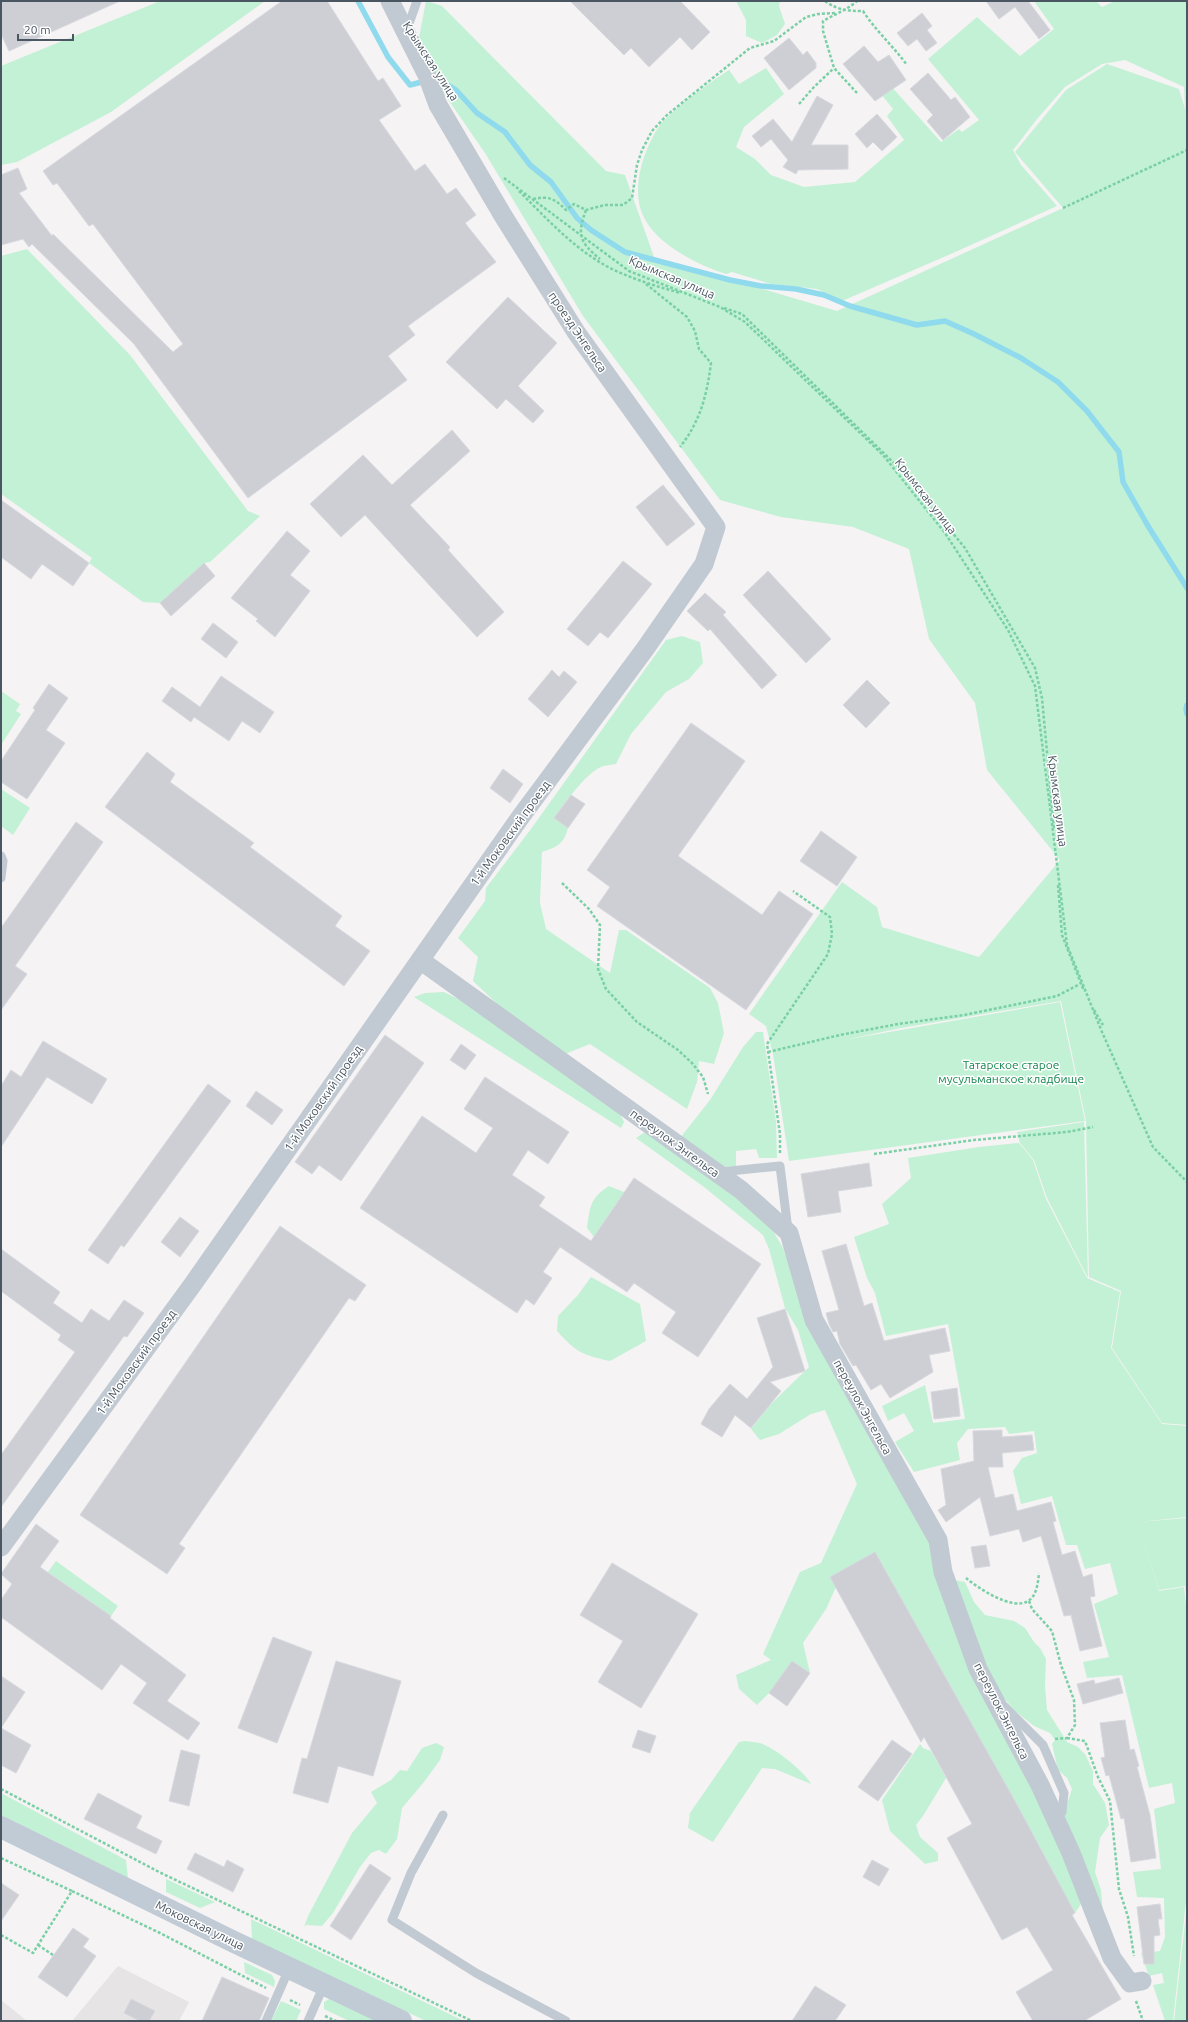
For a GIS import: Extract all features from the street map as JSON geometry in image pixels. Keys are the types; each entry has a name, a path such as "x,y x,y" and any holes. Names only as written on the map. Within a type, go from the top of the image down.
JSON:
{"street":[{"name":"проезд Энгельса","path":"390,1 427,75 438,105 477,173 576,332 716,527 704,564 645,649"},
{"name":"1-й Моковский проезд","path":"1,1547 193,1284 519,819 645,649"},
{"name":"переулок Энгельса","path":"420,960 741,1190 789,1233 814,1320 938,1540 943,1572 978,1669 1054,1814 1112,1958 1136,1982"},
{"name":"Моковская улица","path":"1,1827 290,1969 401,2021"}],"lane":[{"path":"406,32 417,1"},
{"path":"1,856 3,861 1,878"},
{"path":"716,1172 780,1166 789,1233"},
{"path":"989,1690 1043,1745 1064,1793 1062,1812 1054,1814"},
{"path":"443,1816 410,1873 392,1920 476,1973 566,2021"},
{"path":"266,2021 290,1969"},
{"path":"308,2021 314,2011 324,1985"}],"path":[{"path":"825,1 833,7 845,11"},
{"path":"845,11 857,1"},
{"path":"528,200 547,196 560,204 566,210 574,204 586,210 605,205 622,205 632,198 636,165 652,131 667,115 750,48 774,41 806,18 818,14 845,11 864,11 873,26 892,44 907,65"},
{"path":"836,13 823,21 822,31 834,68 857,94"},
{"path":"799,104 834,68"},
{"path":"1063,208 1187,150"},
{"path":"477,173 502,178 516,188 574,244 613,269 645,283 742,314 901,470 965,548 1035,668 1042,698 1052,795 1062,935 1080,984 1103,1025"},
{"name":"Крымская улица","path":"498,174 629,271 720,307 745,322 883,455 945,533 1008,630 1035,686 1068,945 1102,1032 1153,1148 1187,1182"},
{"path":"586,210 580,226 580,235 588,250 613,269"},
{"path":"645,283 687,317 695,330 699,349 711,363 707,390 697,422 670,462"},
{"path":"562,883 589,909 600,925 598,969 606,989 637,1022 678,1050 692,1063 703,1077 708,1094"},
{"path":"780,1166 780,1134 767,1044 828,954 832,934 830,917 793,891"},
{"path":"768,1052 840,1034 964,1015 1057,996 1080,984"},
{"path":"874,1154 974,1140 1067,1132 1093,1127"},
{"path":"962,1576 980,1590 998,1598 1021,1604 1029,1601 1037,1589 1039,1573"},
{"path":"1029,1601 1032,1609 1052,1631 1061,1666 1074,1700 1075,1725 1068,1738"},
{"path":"1031,1733 1051,1739 1068,1738 1085,1741 1098,1777 1110,1801 1119,1889 1128,1917 1134,1953 1136,1982"},
{"path":"1,1789 161,1873 472,2021"},
{"path":"1,1858 160,1933 278,1994 336,2021"},
{"path":"1,1935 33,1953 72,1891"},
{"path":"38,1945 53,1955"}],"shaded area":[{"path":"118,1966 189,2002 179,2021 72,2021"},
{"path":"1,2000 27,2021 1,2021"}],"green space":[{"path":"160,1 265,1 111,112 17,162 1,165 1,66"},
{"name":"Татарское старое мусульманское кладбище","path":"426,1 442,6 606,171 625,175 654,257 837,311 1063,208 1015,152 1066,90 1107,64 1179,89 1185,109 1184,87 1125,60 1102,64 1065,87 1037,119 1013,150 1021,165 1057,206 842,301 817,289 771,284 732,272 726,274 704,266 671,247 652,230 641,210 638,199 638,186 647,149 663,121 702,89 729,70 739,84 766,68 784,94 744,127 736,147 755,159 771,175 804,187 855,182 904,140 887,116 893,109 881,94 890,85 941,142 959,129 962,132 979,120 928,59 977,17 1020,56 1054,29 1034,1 1096,1 1102,7 1115,1 1187,1 1187,1425 1162,1423 1112,1348 1121,1291 1089,1277 1086,1121 1061,1001 901,1028 844,1040 1060,1002 1085,1121 789,1161 773,1054 766,1026 749,1014 842,882 877,907 882,927 979,957 1060,860 987,770 975,703 929,639 909,549 853,527 781,517 720,500 583,316 485,153 416,53"},
{"path":"736,1 780,1 779,6 785,24 777,35 762,43 746,36 746,20"},
{"path":"27,249 130,355 248,511 260,516 210,562 204,563 160,603 143,602 89,563 92,558 1,494 1,256"},
{"path":"682,636 700,642 703,663 689,679 666,692 631,734 616,764 601,767 588,776 575,790 554,818 568,828 564,838 559,844 542,852 540,903 546,929 610,973 619,930 626,930 710,988 718,1003 724,1033 714,1064 699,1061 697,1082 687,1109 590,1044 565,1054 510,1016 473,981 478,957 458,938 485,901 486,888 531,829 666,640"},
{"path":"1,691 20,704 16,711 21,714 1,745"},
{"path":"1,789 30,808 13,835 1,826"},
{"path":"444,992 462,1001 620,1114 624,1122 621,1128 414,997 425,993"},
{"path":"756,1032 763,1032 776,1122 777,1158 759,1158 756,1149 736,1151 736,1166 723,1167 680,1138 710,1100 743,1047"},
{"path":"1084,1122 1088,1278 1047,1198 1034,1160 1020,1143 1017,1132"},
{"path":"645,1132 750,1208 772,1229 783,1248 805,1312 925,1528 1085,1898 1075,1913 836,1587 826,1609 803,1643 810,1673 792,1661 769,1693 757,1705 739,1689 736,1675 771,1660 763,1654 800,1572 821,1563 857,1484 825,1410 811,1414 779,1434 760,1440 751,1429 769,1406 809,1367 798,1330 785,1308 769,1249 763,1235 704,1187 636,1138"},
{"path":"1019,1143 1033,1160 1046,1199 1087,1278 1120,1292 1111,1348 1162,1424 1187,1426 1187,1517 1138,1522 1187,1518 1187,1604 1185,1586 1159,1590 1141,1533 1159,1591 1184,1587 1187,1614 1187,1892 1173,2021 1165,2021 1153,1985 1164,1983 1162,1973 1149,1976 1141,1953 1160,1951 1165,1937 1164,1898 1137,1897 1133,1872 1161,1869 1154,1809 1175,1803 1172,1783 1149,1788 1122,1675 1087,1678 1083,1662 1109,1657 1094,1604 1118,1594 1110,1563 1085,1569 1077,1545 1066,1545 1052,1496 1021,1504 1013,1471 1022,1458 1037,1453 1034,1431 1009,1434 1005,1427 968,1429 957,1443 960,1460 914,1472 895,1442 914,1431 904,1413 888,1421 882,1406 925,1385 933,1423 965,1419 948,1324 886,1336 875,1293 867,1278 854,1237 889,1224 882,1204 911,1178 908,1158 979,1147"},
{"path":"609,1186 624,1192 594,1237 587,1228 590,1209 594,1199"},
{"path":"591,1277 640,1304 646,1341 610,1361 580,1352 569,1344 557,1331 558,1316 578,1295"},
{"path":"56,1561 118,1606 111,1616 48,1572"},
{"path":"954,1580 965,1582 974,1602 985,1615 1014,1621 1025,1628 1040,1648 1046,1659 1045,1686 1047,1710 1067,1742 1078,1747 1085,1754 1093,1771 1093,1784 1105,1803 1109,1825 1100,1838 1095,1872 1101,1890 1103,1914 1063,1817 1072,1789 1067,1778 1058,1770 1052,1744 1055,1740 1050,1733 1034,1726 1015,1711 993,1685"},
{"path":"745,1741 760,1743 781,1755 796,1767 811,1784 775,1769 762,1768 713,1842 688,1828 690,1813 739,1742"},
{"path":"436,1743 444,1747 440,1760 402,1808 397,1839 386,1854 379,1850 371,1853 360,1867 333,1913 322,1926 306,1925 304,1927 308,1916 352,1833 377,1803 371,1792 391,1780 400,1770 407,1771 422,1748"},
{"path":"920,1744 923,1748 931,1751 946,1778 916,1825 920,1837 938,1853 938,1861 925,1864 890,1831 882,1800"},
{"path":"1,1793 126,1860 128,1878 1,1815"},
{"path":"166,1879 215,1902 200,1908 166,1892"},
{"path":"1187,1905 1187,2021 1174,2021"},
{"path":"251,1919 464,2021 426,2021 252,1939"},
{"path":"244,1962 272,1975 275,1981 274,1987 245,1973"},
{"path":"329,1999 377,2021 349,2021 324,2009 324,2002"},
{"path":"281,2001 301,2010 296,2021 271,2021"}],"building":[{"path":"1,1 120,1 9,51 1,34"},
{"path":"282,1 327,1 378,81 383,78 401,106 379,120 415,171 425,164 447,194 456,188 476,215 465,223 496,262 408,326 415,335 388,356 407,380 248,498 134,344 32,244 29,247 23,239 1,245 1,175 18,168 27,189 19,193 52,236 53,234 173,352 183,344 93,224 89,226 57,183 53,185 43,171"},
{"path":"570,1 680,1 710,32 692,50 680,37 649,67 631,48 624,55"},
{"path":"986,1 1028,1 1050,30 1039,39 1015,7 999,19"},
{"path":"922,13 932,26 927,30 937,43 926,51 917,39 908,46 897,33"},
{"path":"789,38 803,55 807,51 816,63 816,68 789,90 764,58"},
{"path":"864,46 878,62 889,55 906,80 875,101 843,64"},
{"path":"928,73 951,100 955,97 970,117 943,140 927,121 933,115 910,89"},
{"path":"817,96 833,105 811,145 848,145 848,169 798,170 796,174 783,167 788,160 771,139 761,147 752,136 773,119 792,142"},
{"path":"877,114 897,137 882,151 873,142 867,148 855,134"},
{"path":"508,297 557,343 518,386 544,411 533,423 506,399 497,409 446,362"},
{"path":"452,430 470,451 410,505 450,547 448,550 504,612 477,637 365,515 341,537 310,504 363,455 392,485"},
{"path":"663,485 695,524 667,546 636,507"},
{"path":"1,500 89,563 73,586 42,564 31,579 1,557"},
{"path":"287,531 310,551 290,575 310,591 275,637 256,621 258,619 231,598"},
{"path":"623,561 652,584 608,638 600,632 588,646 567,629"},
{"path":"204,563 215,576 171,616 160,603"},
{"path":"768,571 831,639 806,663 743,595"},
{"path":"705,593 726,612 723,615 777,675 762,689 710,629 708,631 687,611"},
{"path":"213,623 238,642 226,658 201,639"},
{"path":"552,670 559,677 564,671 577,682 548,717 528,699"},
{"path":"221,676 274,712 260,733 242,721 229,741 194,717 191,722 162,701 172,687 200,707"},
{"path":"867,680 890,703 866,728 843,705"},
{"path":"49,684 68,698 46,730 65,743 27,799 1,782 1,761 35,710 33,708"},
{"path":"691,723 745,761 678,856 762,915 779,891 813,914 746,1010 597,906 610,887 587,870"},
{"path":"147,752 175,774 170,782 254,843 250,847 342,916 335,926 370,951 344,986 105,807"},
{"path":"503,769 523,784 510,803 490,788"},
{"path":"571,795 585,804 568,828 554,818"},
{"path":"76,822 103,842 15,966 27,974 1,1010 1,928"},
{"path":"821,831 857,857 837,886 800,861"},
{"path":"385,1035 424,1063 341,1181 319,1165 312,1174 295,1162"},
{"path":"43,1041 107,1079 92,1104 47,1077 1,1147 1,1086 11,1070 21,1077"},
{"path":"461,1044 476,1055 465,1070 450,1060"},
{"path":"485,1077 569,1132 548,1164 528,1150 512,1175 545,1197 539,1206 591,1241 634,1178 761,1264 698,1357 662,1333 676,1312 634,1283 627,1292 560,1247 543,1272 552,1278 534,1305 526,1299 517,1313 360,1208 422,1116 476,1153 493,1128 464,1109"},
{"path":"208,1084 231,1101 124,1247 121,1245 108,1264 88,1250"},
{"path":"256,1091 283,1110 272,1125 246,1106"},
{"path":"869,1163 872,1186 838,1191 841,1212 808,1217 801,1174"},
{"path":"180,1217 199,1231 180,1257 161,1242"},
{"path":"280,1226 366,1285 355,1301 349,1298 179,1544 185,1548 167,1574 80,1515"},
{"path":"846,1244 864,1306 872,1303 884,1341 945,1328 950,1351 929,1355 933,1372 890,1398 881,1384 871,1390 856,1365 853,1366 840,1344 837,1331 833,1332 829,1324 826,1313 839,1310 822,1251"},
{"path":"1,1249 60,1292 53,1303 82,1323 91,1309 109,1321 124,1300 144,1313 127,1337 124,1336 1,1507 1,1455 75,1352 58,1340 61,1335 1,1291"},
{"path":"785,1309 805,1371 770,1382 781,1391 751,1428 735,1415 722,1437 701,1424 709,1409 730,1384 747,1399 773,1367 757,1318"},
{"path":"957,1388 960,1416 934,1419 931,1392"},
{"path":"1002,1430 1002,1437 1032,1435 1034,1450 1002,1453 1003,1467 988,1467 995,1498 1013,1494 1017,1511 1051,1502 1056,1521 1053,1522 1062,1555 1075,1551 1083,1577 1092,1574 1095,1596 1090,1597 1102,1646 1080,1651 1071,1615 1064,1616 1041,1536 1023,1542 1019,1529 990,1536 980,1497 946,1522 938,1510 946,1505 941,1469 974,1461 973,1431"},
{"path":"36,1524 59,1541 40,1567 111,1616 110,1618 186,1675 167,1701 200,1723 188,1740 133,1703 147,1683 121,1664 102,1690 1,1617 1,1600 12,1584 1,1574"},
{"path":"986,1545 990,1566 975,1568 971,1547"},
{"path":"875,1552 1015,1801 1075,1913 1072,1915 1121,1999 1084,2021 1033,2021 1016,1992 1053,1970 1027,1927 1002,1940 947,1838 972,1824 924,1737 921,1742 830,1577"},
{"path":"612,1563 698,1614 641,1708 598,1682 623,1641 580,1615"},
{"path":"273,1637 312,1652 277,1743 238,1728"},
{"path":"336,1661 401,1681 373,1776 338,1766 328,1803 293,1793 302,1758 307,1759"},
{"path":"792,1661 810,1673 787,1706 769,1693"},
{"path":"1,1676 25,1692 1,1728"},
{"path":"1119,1678 1123,1693 1083,1704 1077,1684 1094,1680 1095,1684"},
{"path":"1125,1720 1130,1750 1134,1749 1139,1766 1137,1767 1150,1815 1156,1858 1131,1862 1124,1818 1121,1819 1109,1775 1106,1776 1101,1758 1105,1757 1100,1723"},
{"path":"1,1728 31,1745 16,1773 1,1765"},
{"path":"638,1730 656,1736 650,1753 632,1747"},
{"path":"892,1740 912,1754 878,1801 858,1787"},
{"path":"181,1750 200,1755 189,1806 169,1801"},
{"path":"98,1793 142,1816 136,1828 162,1841 156,1854 84,1819"},
{"path":"195,1853 224,1867 227,1860 244,1869 233,1892 187,1869"},
{"path":"872,1860 889,1869 879,1886 863,1877"},
{"path":"370,1864 391,1878 351,1940 330,1926"},
{"path":"1,1883 19,1895 1,1921"},
{"path":"1160,1904 1162,1919 1158,1919 1160,1935 1154,1936 1154,1964 1144,1964 1137,1907"},
{"path":"73,1928 89,1939 83,1947 96,1956 67,1997 38,1977"},
{"path":"222,1977 269,1998 259,2021 202,2021"},
{"path":"815,1986 846,2005 835,2021 792,2021"},
{"path":"131,1999 155,2011 149,2021 140,2021 124,2013"}],"waterway":[{"path":"358,1 388,57 410,85 437,78 456,90 477,113 505,132 530,165 551,182 577,218 591,230 625,252 730,280 761,286 796,289 824,295 850,306 917,325 945,321 1021,358 1058,382 1087,411 1119,452 1123,482 1148,526 1187,588"},
{"path":"1187,705 1187,714"}]}
